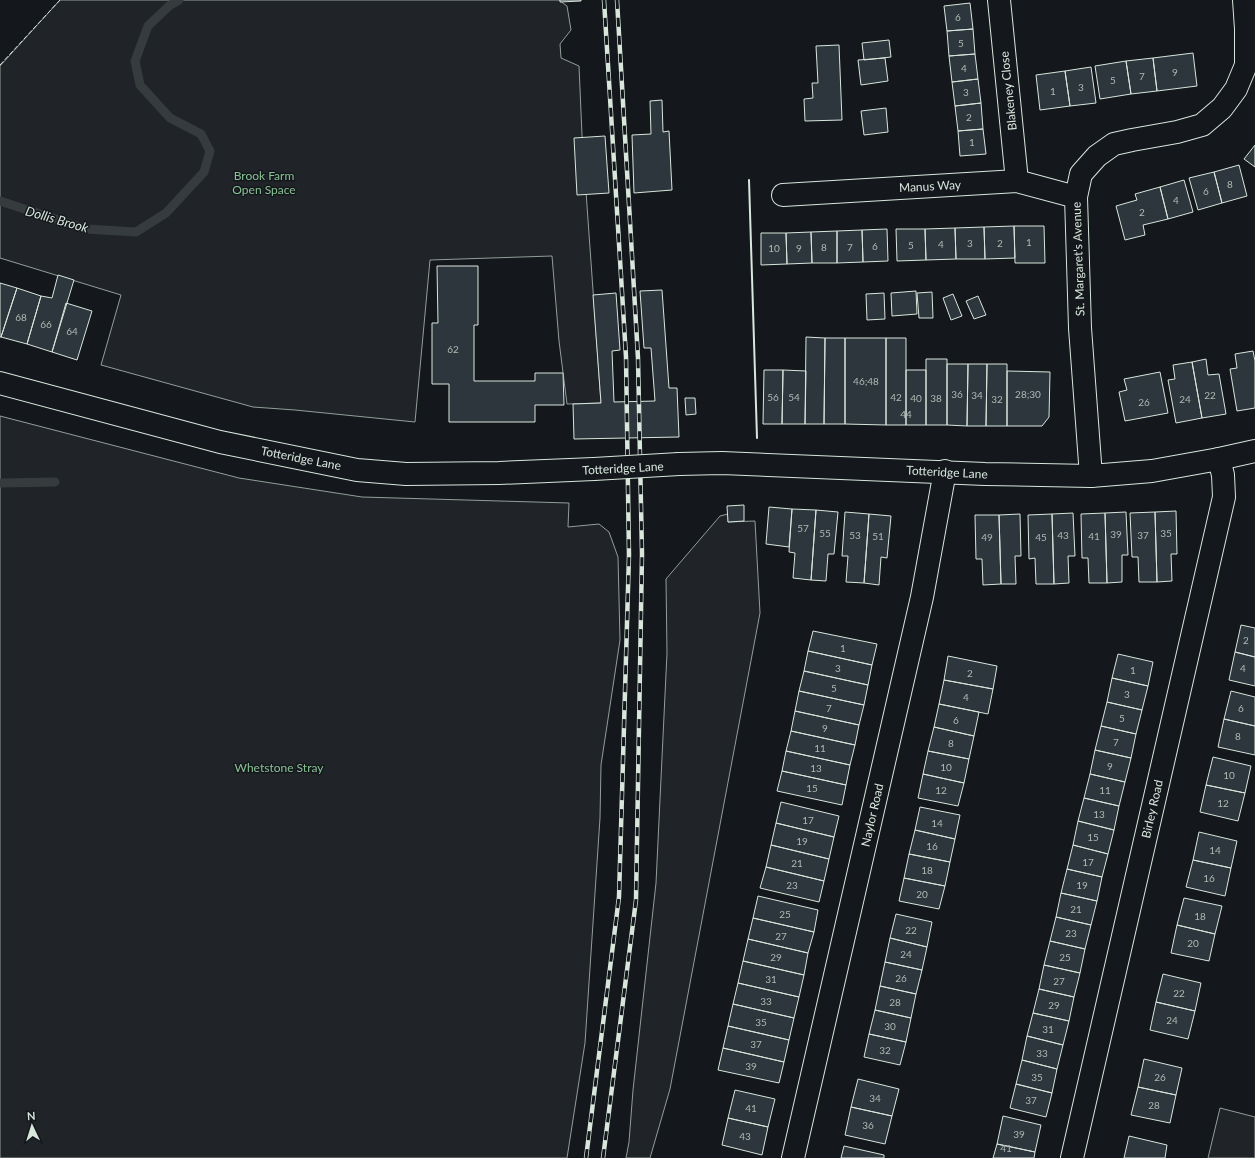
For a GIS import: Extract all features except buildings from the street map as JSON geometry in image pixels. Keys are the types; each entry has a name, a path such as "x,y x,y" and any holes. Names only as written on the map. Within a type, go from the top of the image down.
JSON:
{"street":[{"name":"Blakeney Close","path":"999,0 1017,181"},
{"name":"St. Margaret's Avenue","path":"1091,476 1080,328 1076,197 1081,174 1097,156 1114,144 1177,132 1202,125 1222,108 1236,89 1246,65 1244,0"},
{"name":"Manus Way","path":"782,195 1017,181 1076,197"},
{"name":"Totteridge Lane","path":"0,383 220,442 357,470 414,474 594,470 679,464 722,463 945,471 985,474 1091,476 1152,471 1255,451"},
{"name":"Birley Road","path":"1072,1158 1224,497 1219,459"},
{"name":"Naylor Road","path":"793,1158 922,597 945,471"}],"green space":[{"name":"Brook Farm Open Space","path":"60,0 559,0 567,6 571,30 560,44 561,58 579,66 582,135 601,403 567,404 559,341 552,256 430,260 415,422 253,407 101,365 121,295 0,258 0,66"},
{"name":"Whetstone Stray","path":"0,416 239,478 362,497 569,503 568,527 599,524 609,532 618,557 620,640 601,765 600,818 585,1043 567,1158 0,1158"},
{"path":"728,514 728,522 755,521 760,613 670,1089 650,1158 626,1158 629,1142 633,1090 656,883 667,653 666,579 720,516"},
{"path":"1220,1108 1255,1117 1255,1158 1208,1158"}],"waterway":[{"name":"Dollis Brook","path":"0,201 86,229 136,232 166,213 204,172 210,151 201,134 170,118 140,85 135,61 148,26 169,6 179,0"},
{"path":"0,483 55,482"}],"railway":[{"path":"586,1158 619,897 629,555 626,357 604,0"},
{"path":"603,1158 636,900 642,554 638,358 617,0"}],"fence":[{"path":"0,65 60,0"}],"wall":[{"path":"749,180 757,438"}]}
